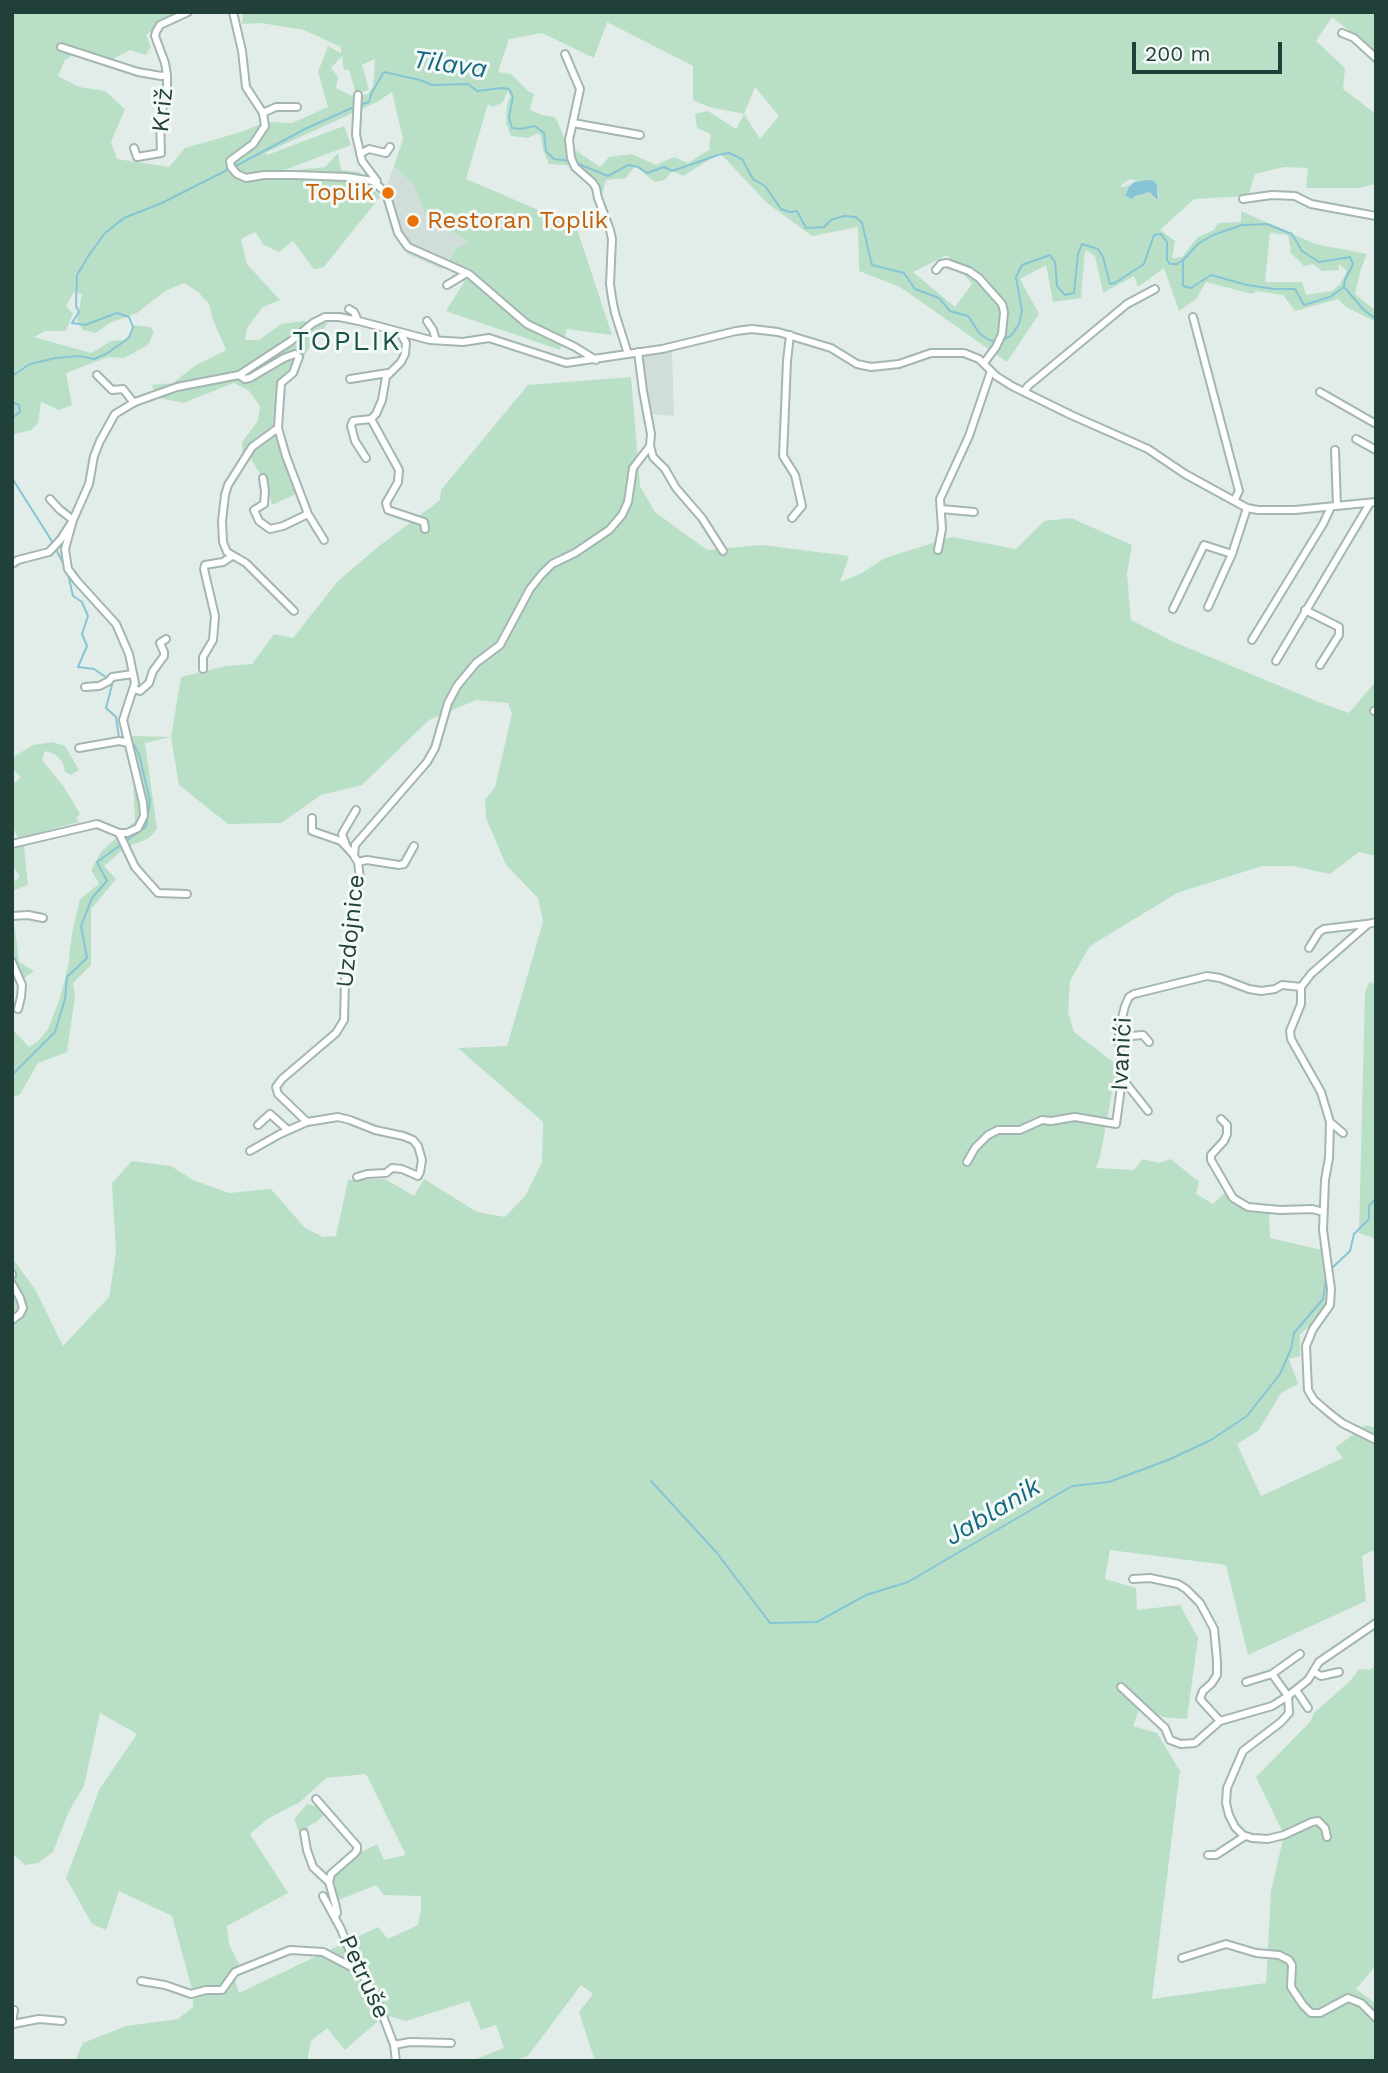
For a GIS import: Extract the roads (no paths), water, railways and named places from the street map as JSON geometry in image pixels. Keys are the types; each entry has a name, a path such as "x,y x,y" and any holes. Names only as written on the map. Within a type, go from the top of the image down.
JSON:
{"street":[{"name":"Križ","path":"134,148 137,157 161,153 160,120 167,75 155,36 160,26 188,12"},
{"path":"233,12 242,51 246,87 263,113 265,126 253,144 230,161 232,168 246,178 264,175 347,177 373,181 381,186"},
{"path":"1342,33 1354,38 1376,58"},
{"name":"Križ","path":"61,47 138,72 167,75"},
{"path":"565,54 580,89 569,140 571,160 593,183 610,230 612,298 628,354"},
{"path":"358,94 356,135 360,154 365,167 386,192 398,233 408,247 467,273 527,324 596,360"},
{"path":"263,113 276,107 297,107"},
{"path":"573,123 640,135"},
{"path":"360,154 369,149 386,153 390,147"},
{"path":"1243,199 1272,195 1295,196 1305,202 1345,212 1376,216"},
{"path":"936,270 943,264 963,268 979,278 1003,308 999,342 984,363"},
{"path":"446,276 451,283 467,273"},
{"path":"1024,392 1127,304 1155,289"},
{"path":"349,309 359,321"},
{"path":"122,839 127,833 138,828 144,816 123,720 134,689 133,674 129,654 116,624 68,569 65,549 73,520 89,484 94,456 115,414 134,403 177,387 239,375 325,317 359,321 436,340 463,342 489,338 566,363 662,349 752,329 766,329 831,348 862,366 891,366 931,353 970,355 984,363 1001,380 1148,449 1185,474 1247,508 1294,510 1373,503"},
{"path":"1193,317 1239,491 1234,501"},
{"path":"427,321 436,340"},
{"path":"350,379 388,373 401,362 406,343 400,333"},
{"path":"790,335 783,456 795,475 802,506 792,518"},
{"path":"638,352 653,457 702,518 723,551"},
{"path":"239,375 245,379 250,378 284,358 298,355 293,373 281,383 278,428 309,514 324,540"},
{"path":"939,550 942,529 940,499 965,445 991,372"},
{"path":"366,458 355,441 352,424 358,420 371,419 376,414 388,373"},
{"path":"97,375 112,390 123,389 134,403"},
{"path":"1320,392 1376,424"},
{"path":"371,419 399,470 398,482 386,503 388,510 424,522 425,528"},
{"path":"278,428 252,447 228,485 222,522 223,542 227,552 246,563 294,611"},
{"path":"1356,439 1376,450"},
{"name":"Uzdojnice","path":"307,1122 278,1094 276,1087 336,1033 344,1020 345,980 360,878 354,851 358,841 427,762 436,748 448,704 457,686 476,663 500,645 536,582 552,564 590,543 618,522 628,502 633,468 650,446"},
{"path":"1252,640 1334,506 1335,450"},
{"path":"263,478 264,505 254,510 259,521 270,530 309,514"},
{"path":"50,499 73,520"},
{"path":"1276,661 1373,503"},
{"path":"1208,607 1232,554 1247,508"},
{"path":"941,509 974,512"},
{"path":"12,564 49,552 73,520"},
{"path":"1173,609 1204,545 1232,554"},
{"path":"203,669 203,657 213,640 215,616 205,565 223,562 232,556"},
{"path":"1305,610 1339,627 1339,635 1320,665"},
{"path":"134,689 140,691 149,683 153,671 164,656 160,643 166,639"},
{"path":"85,687 104,684 112,677 133,674"},
{"path":"79,748 119,741 128,743"},
{"path":"346,846 342,834 356,810"},
{"path":"312,818 312,831 341,841 356,859 404,864 414,846"},
{"path":"12,845 97,824 122,839 135,867 158,893 187,894"},
{"path":"12,916 43,918"},
{"path":"1309,948 1324,929 1376,922"},
{"path":"1368,924 1311,974 1301,987 1302,1000 1290,1031 1291,1039 1321,1092 1330,1122 1323,1212 1324,1247 1331,1289 1329,1305 1313,1329 1306,1346 1308,1390 1314,1400 1342,1423 1376,1440"},
{"path":"12,962 22,985 18,1009"},
{"name":"Ivanići","path":"967,1162 975,1148 988,1135 998,1130 1020,1130 1042,1120 1075,1117 1116,1124 1121,1077 1119,1030 1125,1006 1129,997 1134,994 1207,976 1261,991 1276,989 1282,985 1301,987"},
{"path":"1119,1037 1143,1035 1149,1042"},
{"path":"1121,1077 1148,1111"},
{"path":"258,1125 270,1114 288,1130"},
{"path":"250,1151 307,1122 338,1117 403,1136 413,1140 418,1146 422,1160 418,1175 392,1168 387,1174 357,1177"},
{"path":"1221,1119 1227,1125 1227,1134 1211,1155 1211,1160 1233,1198 1248,1207 1312,1209 1323,1212"},
{"path":"1330,1122 1343,1133"},
{"path":"12,1283 23,1308 12,1320"},
{"path":"1133,1579 1150,1578 1178,1584 1186,1588 1200,1603 1214,1629 1217,1661 1217,1675 1203,1691 1200,1699 1220,1721"},
{"path":"1121,1687 1165,1728 1170,1740 1177,1743 1195,1743 1220,1721 1272,1706 1288,1696 1314,1672 1319,1662 1376,1623"},
{"path":"1246,1682 1272,1674 1300,1654"},
{"path":"1314,1672 1321,1676 1339,1672"},
{"path":"1272,1674 1288,1696 1289,1713 1242,1751 1227,1788 1229,1815 1235,1827 1245,1836 1268,1839 1318,1821 1325,1828 1327,1837"},
{"path":"1296,1690 1308,1708"},
{"path":"316,1798 357,1846 357,1850 331,1874 329,1882 336,1907 335,1917"},
{"path":"304,1833 313,1867 329,1882"},
{"path":"1208,1855 1216,1855 1245,1836"},
{"name":"Petruše","path":"323,1896 375,1995 394,2045 396,2061"},
{"path":"1182,1958 1226,1944 1237,1949 1286,1957 1292,1965 1292,1987 1311,2014 1321,2013 1349,1998 1360,2003 1376,2018"},
{"path":"141,1981 165,1985 191,1994 222,1990 235,1972 290,1950 323,1952 361,1972"},
{"path":"15,2010 12,2024 39,2019 62,2021"},
{"path":"394,2045 410,2042 451,2043"}],"water":[{"path":"1150,180 1157,185 1158,199 1150,192 1132,199 1125,196 1134,182"}],"waterway":[{"name":"Tilava","path":"360,105 369,102 384,72 432,85 468,84 477,91 509,89 513,97 509,117 512,128 535,126 544,133 546,151 554,159 571,161"},
{"name":"Tilava","path":"234,167 305,129 354,107"},
{"name":"Tilava","path":"576,163 608,176 628,165 647,173 664,167 672,171 729,153 742,159 753,179 765,186 781,209 797,211 806,228 824,227 831,220 844,216 856,217 862,223 872,265 904,273 915,289 939,298 950,311 968,316 980,334 995,341"},
{"name":"Tilava","path":"12,376 30,364 56,358 79,356 94,359 129,338 133,327 129,317 117,313 85,325 72,323 79,312 76,306 77,275 105,233 124,218 162,203 229,169"},
{"name":"Tilava","path":"1184,259 1199,243 1213,235 1242,225 1267,224 1292,234 1302,251 1319,262 1350,257 1353,264 1344,286"},
{"name":"Tilava","path":"1000,341 1011,336 1019,324 1022,311 1016,277 1022,265 1050,255 1055,262 1057,286 1065,295 1074,293 1078,254 1082,244 1098,249 1103,257 1110,284 1144,264 1154,235 1161,234 1167,242 1167,260 1170,264 1183,260 1183,286 1191,288 1211,275 1247,285 1295,289 1304,305 1330,297 1344,287 1364,310 1376,319"},
{"name":"Tilava","path":"12,402 19,405 20,412 12,418"},
{"path":"12,478 53,543"},
{"path":"57,551 66,569"},
{"path":"68,574 73,596 82,602 88,616 82,634 87,646 78,667 94,669 107,678"},
{"path":"112,685 106,708 116,717 119,738"},
{"path":"126,841 146,827 150,801 139,754 132,742"},
{"path":"12,1075 55,1032 65,999 67,977 87,958 81,926 92,898 107,881 97,862 122,844"},
{"name":"Jablanik","path":"1333,1267 1350,1251 1354,1234 1369,1219 1369,1206 1376,1198"},
{"name":"Jablanik","path":"651,1481 717,1553 770,1623 817,1622 866,1595 908,1582 1072,1486 1109,1482 1168,1460 1211,1440 1247,1416 1280,1374 1291,1349 1294,1333 1323,1299 1326,1279"}],"place":[{"name":"Toplik","path":"388,193"},
{"name":"Restoran Toplik","path":"413,221"}],"district":[{"name":"TOPLIK","path":"347,342"}]}
